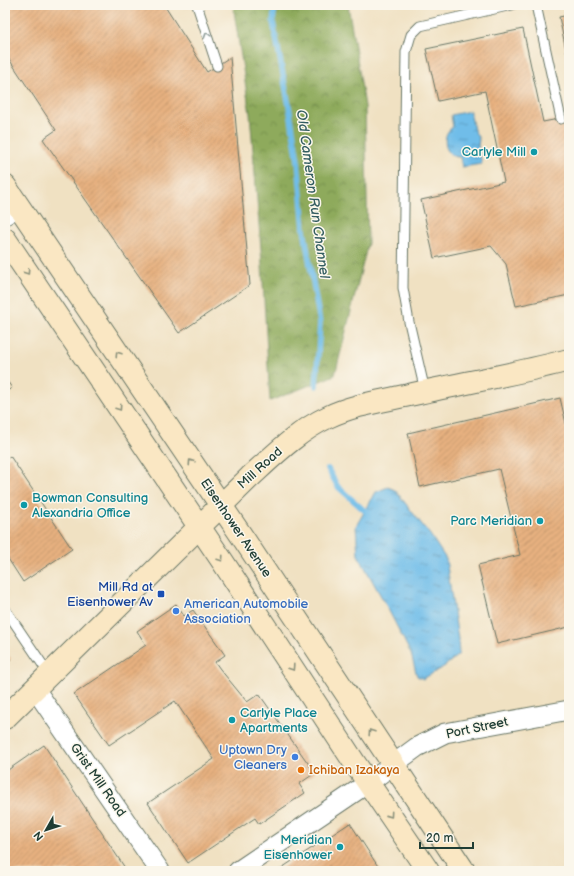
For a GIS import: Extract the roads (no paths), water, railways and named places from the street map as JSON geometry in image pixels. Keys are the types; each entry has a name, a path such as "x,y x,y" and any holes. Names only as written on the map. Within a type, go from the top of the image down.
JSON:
{"main road":[{"name":"Eisenhower Avenue","path":"5,186 12,211 220,506 464,871"},
{"path":"5,239 428,871"},
{"name":"Mill Road","path":"5,718 255,473 291,441 326,418 358,406 528,371 569,360"}],"street":[{"name":"Grist Mill Road","path":"42,682 160,871"},
{"name":"Port Street","path":"238,871 368,783 417,746 446,732 569,710"}],"lane":[{"path":"198,5 217,66"},
{"path":"425,391 409,322 403,288 406,52 411,35 420,26 512,5"},
{"path":"536,5 561,119"},
{"path":"5,609 42,682"}],"water":[{"path":"470,111 474,130 479,139 478,146 482,164 462,167 460,157 450,154 447,150 445,140 449,130 453,127 451,115"},
{"path":"388,487 395,490 431,536 446,559 459,654 445,666 423,679 417,676 411,654 358,555 356,526 376,492"}],"waterway":[{"name":"Old Cameron Run Channel","path":"275,5 273,22 298,161 304,230 320,323 316,386"},
{"path":"328,469 338,487 365,511"}],"place":[{"name":"Carlyle Mill","path":"534,152"},
{"name":"Bowman Consulting Alexandria Office","path":"24,505"},
{"name":"Parc Meridian","path":"540,521"},
{"name":"Mill Rd at Eisenhower Av","path":"161,594"},
{"name":"American Automobile Association","path":"176,611"},
{"name":"Carlyle Place Apartments","path":"232,720"},
{"name":"Uptown Dry Cleaners","path":"295,757"},
{"name":"Ichiban Izakaya","path":"301,770"},
{"name":"Meridian Eisenhower","path":"340,847"}]}
